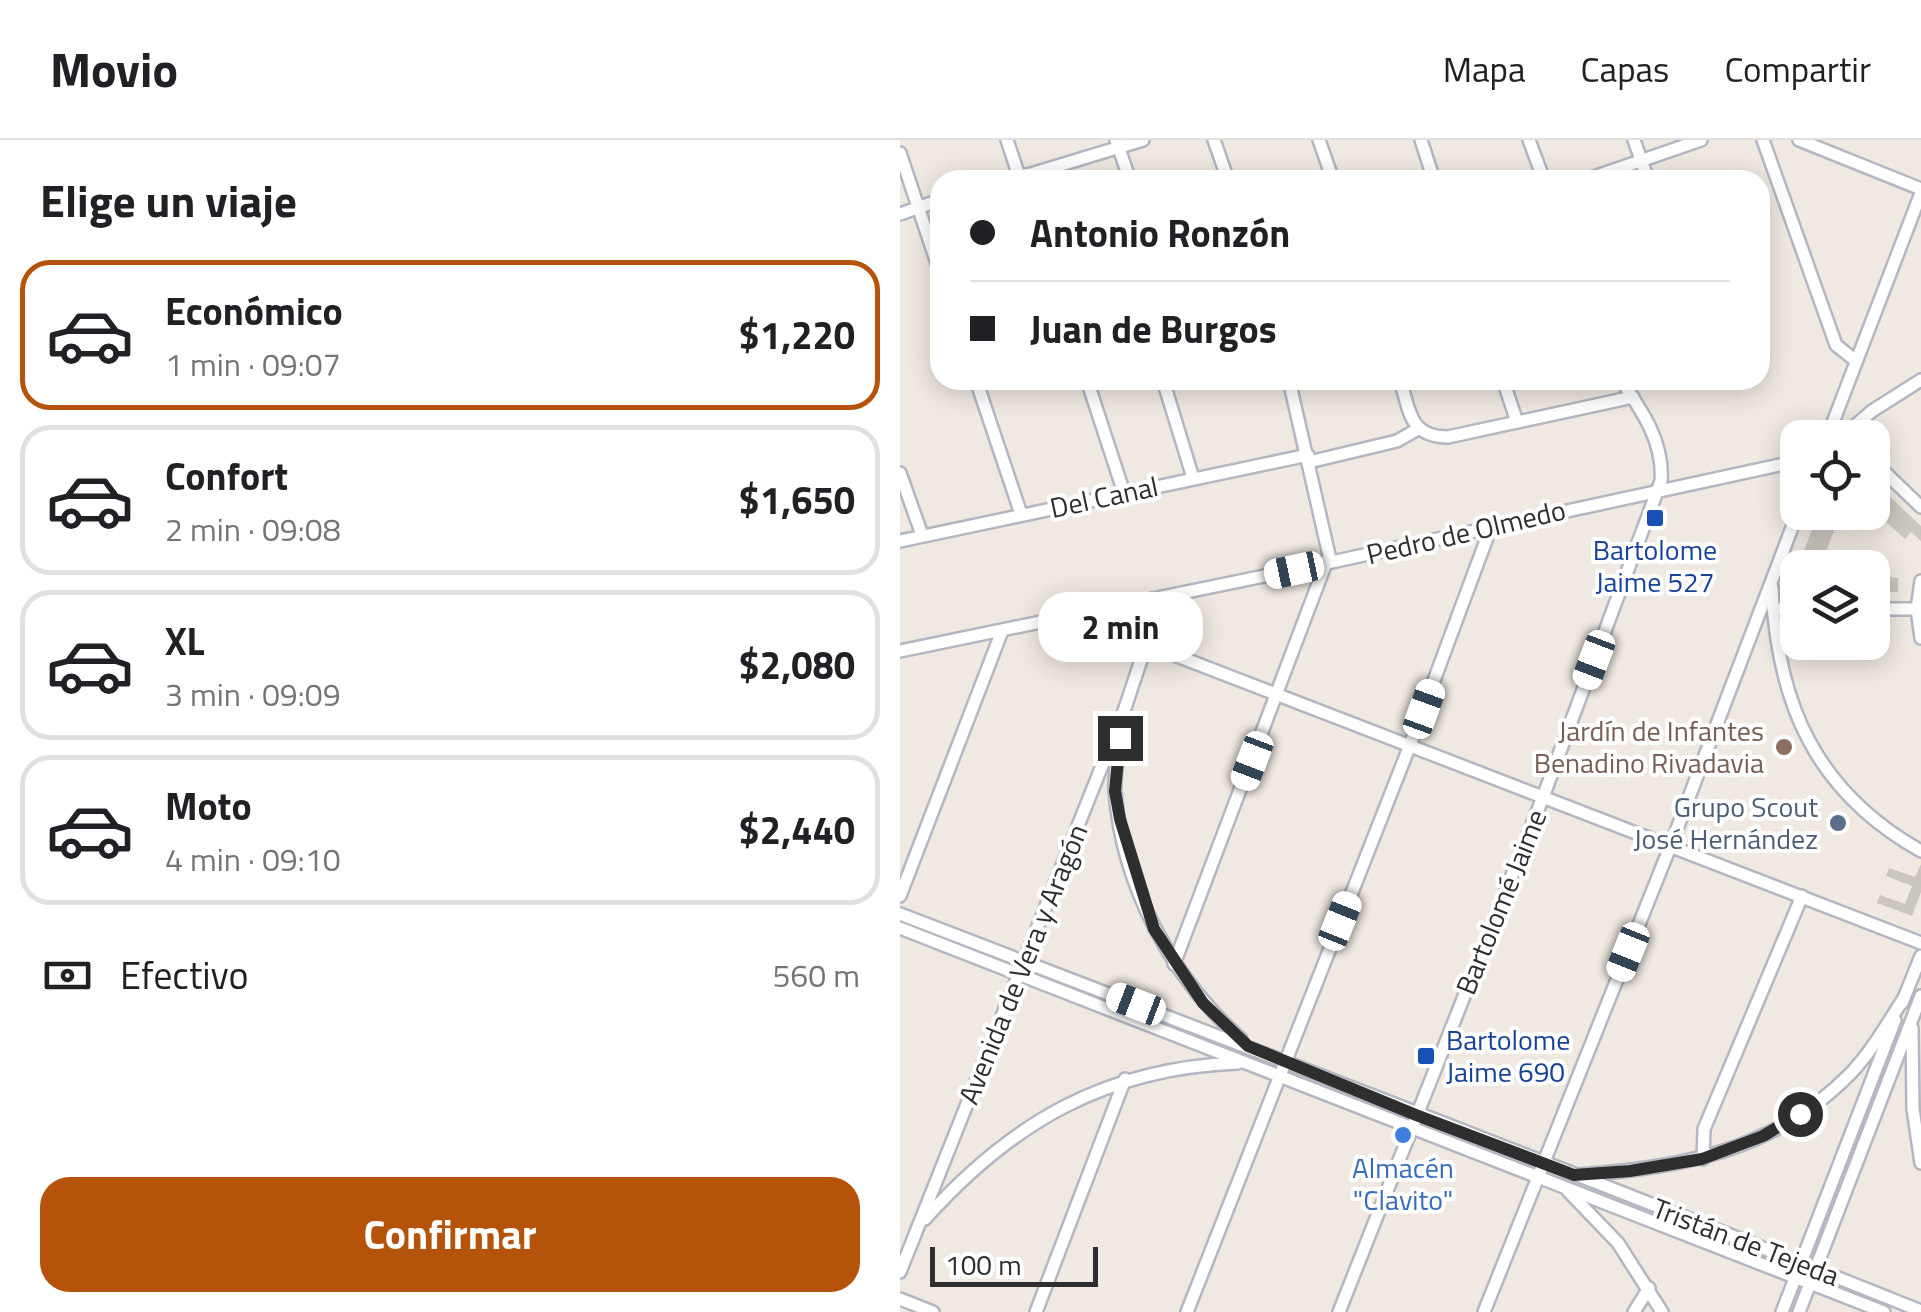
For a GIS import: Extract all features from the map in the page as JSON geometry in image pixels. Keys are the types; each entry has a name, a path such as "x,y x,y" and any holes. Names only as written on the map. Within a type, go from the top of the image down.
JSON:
{"street":[{"path":"1007,140 1017,170"},
{"path":"1043,170 1118,144 1144,140"},
{"path":"1214,140 1224,170"},
{"path":"1320,140 1330,170"},
{"path":"1421,140 1431,170"},
{"path":"1529,140 1540,170"},
{"path":"1634,140 1644,170"},
{"path":"1613,170 1701,140"},
{"path":"1763,140 1836,345 1856,361"},
{"path":"1799,140 1921,191 1835,420"},
{"path":"1118,144 1127,170"},
{"path":"900,153 930,243"},
{"path":"900,214 930,204"},
{"path":"1863,420 1921,380"},
{"path":"979,390 1021,514"},
{"path":"1090,390 1124,492"},
{"path":"1166,390 1193,478"},
{"path":"1174,964 1329,555 1291,390"},
{"path":"1404,390 1418,429 1434,437 1633,398"},
{"path":"1506,390 1517,422"},
{"path":"1628,390 1657,445 1662,473 1658,490"},
{"name":"Del Canal","path":"900,541 1193,478 1397,442 1418,429"},
{"name":"Pedro de Olmedo","path":"900,651 1780,465"},
{"path":"900,473 922,535"},
{"path":"1890,477 1921,507"},
{"name":"Bartolomé Jaime","path":"1339,1312 1543,797 1658,490"},
{"path":"1187,1312 1410,745 1491,527"},
{"path":"1484,1312 1791,530"},
{"path":"1921,581 1921,638"},
{"path":"1772,583 1787,696 1817,757 1841,790 1865,813 1921,852"},
{"name":"Avenida de Vera y Aragón","path":"900,1272 1124,708 1162,596"},
{"path":"1773,609 1780,609"},
{"path":"1890,609 1918,609"},
{"path":"900,896 1002,630"},
{"path":"1146,644 1921,943"},
{"path":"1124,708 1115,791 1150,916 1174,964 1203,1003 1248,1046"},
{"path":"1702,1159 1704,1130 1802,896"},
{"name":"Tristán de Tejeda","path":"900,914 1921,1310"},
{"name":"Tristán de Tejeda","path":"900,928 1884,1312"},
{"path":"1782,1312 1921,956"},
{"path":"1799,1312 1921,996"},
{"path":"1574,1175 1702,1159 1763,1136 1829,1092 1870,1051 1904,998"},
{"path":"1913,1014 1913,1109 1921,1163"},
{"path":"919,1226 995,1150 1069,1103 1125,1080 1199,1065 1244,1063"},
{"path":"1036,1312 1125,1080"},
{"path":"1565,1188 1618,1243 1662,1312"},
{"path":"1634,1312 1649,1288"},
{"path":"900,1299 933,1312"}],"building":[{"path":"1890,497 1921,526 1921,541 1911,532 1905,539 1890,525"},
{"path":"1812,530 1834,530 1827,550 1804,550"},
{"path":"1890,577 1898,578 1898,592 1890,592"},
{"path":"1921,864 1921,892 1912,916 1877,903 1880,895 1905,904 1912,886 1886,876 1889,868 1915,877"}],"place":[{"name":"Bartolome Jaime 527","path":"1655,518"},
{"name":"Jardín de Infantes Benadino Rivadavia","path":"1784,747"},
{"name":"Grupo Scout José Hernández","path":"1838,823"},
{"name":"Bartolome Jaime 690","path":"1426,1056"},
{"name":"Almacén \"Clavito\"","path":"1403,1135"}],"route":[{"path":"1120,738 1115,791 1127,848 1154,929 1203,1003 1248,1046 1574,1175 1702,1159 1763,1136 1800,1114"}]}
